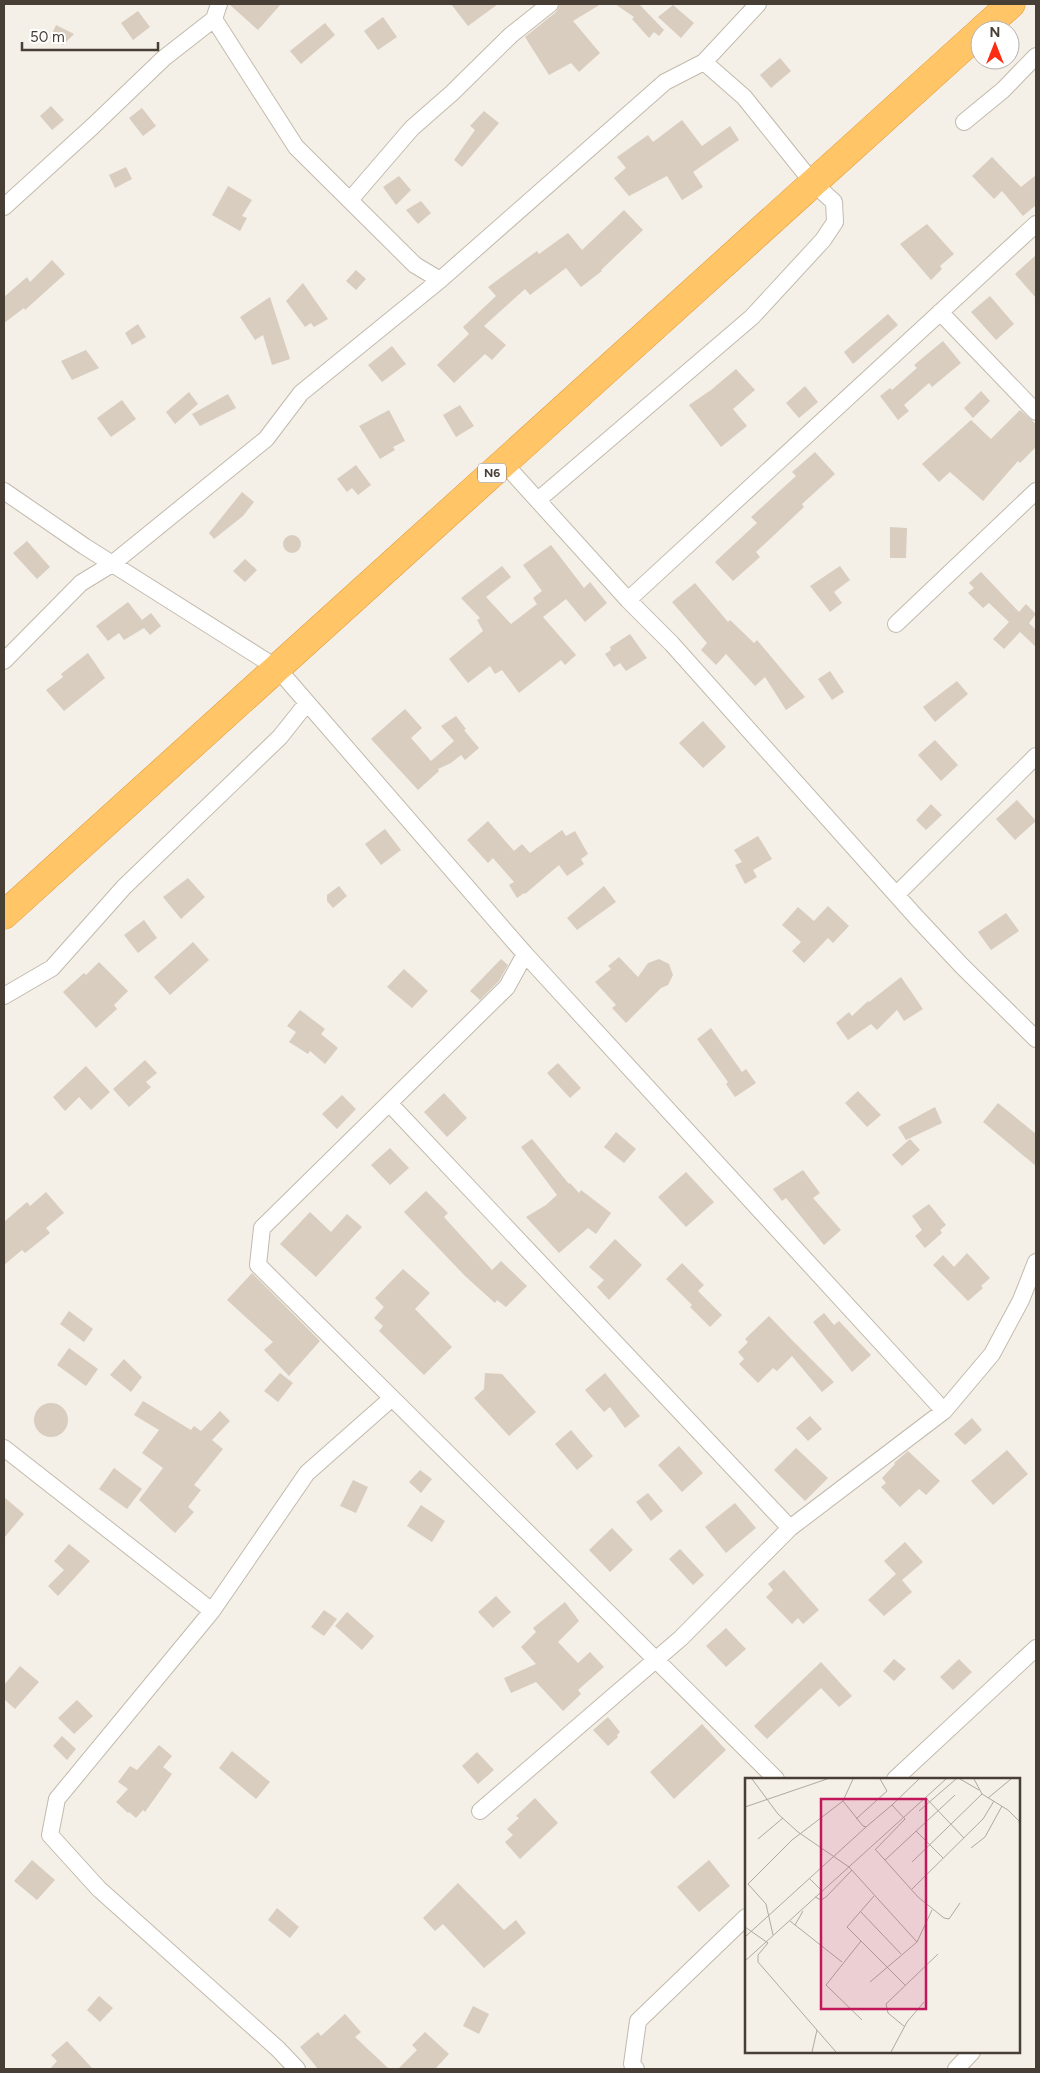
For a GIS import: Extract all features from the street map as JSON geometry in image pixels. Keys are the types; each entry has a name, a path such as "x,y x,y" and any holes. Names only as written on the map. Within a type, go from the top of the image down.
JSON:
{"highway":[{"name":"N6","path":"993,20 1011,4"},
{"name":"N6","path":"5,912 970,41"}],"street":[{"path":"350,200 412,128 452,94 512,35 550,4"},
{"path":"4,661 81,583 112,564 266,439 300,393 440,280 665,82 704,62 758,4"},
{"path":"4,207 216,11 296,147 414,265 440,280"},
{"path":"964,122 1003,90 1036,56"},
{"path":"538,500 752,317 823,240 835,222 834,202 813,183 744,97 704,62"},
{"path":"628,600 1036,224"},
{"path":"940,312 1036,412"},
{"path":"504,462 628,600 672,644 832,824 962,966 1036,1039"},
{"path":"4,491 112,564 277,668 525,954 944,1411"},
{"path":"896,624 1036,491"},
{"path":"4,996 52,968 124,887 280,737 307,703"},
{"path":"897,894 1036,756"},
{"path":"525,954 508,987 262,1228 258,1265 775,1778"},
{"path":"389,1103 790,1528"},
{"path":"480,1812 681,1638 790,1528 944,1411 992,1354 1021,1300 1036,1262"},
{"path":"297,2069 278,2049 99,1889 50,1835 57,1798 212,1611 306,1473 392,1398"},
{"path":"4,1448 212,1611"},
{"path":"896,1778 1036,1648"},
{"path":"636,2069 632,2064 638,2021 745,1918"},
{"path":"956,2069 971,2053"}],"building":[{"path":"229,4 281,4 258,30"},
{"path":"451,4 498,4 468,26"},
{"path":"560,4 601,4 573,21 600,53 579,72 571,63 549,75 525,37 556,12"},
{"path":"615,4 639,4 664,30 659,36 654,32 649,38 632,19 634,17"},
{"path":"673,5 694,23 681,38 658,17"},
{"path":"138,11 150,27 133,40 121,23"},
{"path":"383,17 397,37 378,50 364,31"},
{"path":"325,23 335,35 301,64 290,51"},
{"path":"56,25 74,34 63,45 50,38"},
{"path":"780,58 791,71 771,88 760,75"},
{"path":"51,106 64,120 52,130 40,116"},
{"path":"142,108 156,126 143,136 129,118"},
{"path":"484,111 499,123 462,167 454,160 475,130 470,126"},
{"path":"682,120 702,146 730,126 739,140 693,172 703,187 682,200 667,176 629,196 614,178 626,168 617,157 648,135 653,142"},
{"path":"992,157 1021,187 1036,175 1036,205 1023,216 1002,191 994,199 972,176"},
{"path":"126,167 132,179 115,188 109,175"},
{"path":"399,176 411,190 396,205 383,187"},
{"path":"228,186 252,200 242,216 247,218 240,231 212,215"},
{"path":"421,201 431,213 418,224 406,210"},
{"path":"624,210 643,230 602,271 581,287 566,268 530,295 525,289 484,326 506,345 492,360 485,354 454,383 437,365 469,334 463,327 496,296 488,287 537,251 539,254 568,233 582,250"},
{"path":"927,224 954,254 940,266 942,269 931,280 900,244"},
{"path":"1036,255 1036,298 1015,274"},
{"path":"52,260 65,274 25,310 24,308 4,323 4,297 27,277 30,282"},
{"path":"356,270 366,279 356,290 346,281"},
{"path":"303,283 328,319 314,327 311,323 305,327 286,301"},
{"path":"990,296 1014,324 996,340 971,312"},
{"path":"270,297 290,359 272,365 263,335 255,340 240,317"},
{"path":"888,314 898,325 853,364 844,352"},
{"path":"138,324 146,337 132,345 125,333"},
{"path":"943,341 961,363 932,387 929,383 904,405 909,411 898,420 880,396 890,388 892,390 917,368 914,365"},
{"path":"392,346 406,364 382,382 368,365"},
{"path":"86,350 99,368 72,380 61,361"},
{"path":"736,369 755,390 733,409 747,426 721,447 689,405"},
{"path":"805,386 818,402 799,418 786,403"},
{"path":"981,391 990,401 973,418 964,408"},
{"path":"189,392 198,404 175,424 166,412"},
{"path":"228,394 236,408 200,426 192,414"},
{"path":"122,400 136,419 111,437 97,418"},
{"path":"460,405 474,426 456,437 443,415"},
{"path":"389,410 405,441 393,447 395,450 380,459 359,426"},
{"path":"1020,410 1036,424 1036,447 1020,463 1018,461 983,501 950,472 939,482 922,464 971,420 991,439"},
{"path":"815,452 835,474 802,504 804,507 756,552 760,557 733,581 715,562 757,523 751,517 796,476 792,472"},
{"path":"356,465 371,485 358,495 352,488 347,492 337,479"},
{"path":"242,492 254,502 243,516 214,539 209,533"},
{"path":"890,527 907,528 906,558 890,558"},
{"path":"292,535 298,538 301,544 298,550 292,553 286,550 283,544 286,538"},
{"path":"27,541 50,567 37,579 13,553"},
{"path":"551,545 584,588 590,582 607,603 585,622 566,599 543,617 576,655 565,665 561,660 519,693 502,670 495,674 490,666 468,683 449,659 483,631 477,620 480,618 461,598 502,566 511,577 486,597 511,624 537,604 533,598 542,591 523,565"},
{"path":"245,559 257,570 245,582 233,571"},
{"path":"840,566 850,580 834,592 842,603 830,612 810,586"},
{"path":"981,572 1019,612 1026,604 1036,614 1029,623 1036,630 1036,647 1020,632 1004,649 993,639 1009,622 989,603 983,608 968,593 974,588 969,583"},
{"path":"695,583 728,622 730,620 754,643 757,640 805,697 786,710 765,677 755,686 726,654 716,665 701,650 707,643 672,602"},
{"path":"128,602 142,620 151,613 161,626 150,635 144,628 124,640 119,633 108,641 96,626"},
{"path":"630,634 647,658 626,671 620,663 614,667 605,654 611,650 610,647"},
{"path":"88,653 105,678 64,711 46,690 63,677 61,674"},
{"path":"830,671 844,692 832,700 818,679"},
{"path":"957,681 968,694 935,722 923,707"},
{"path":"405,709 422,728 411,738 431,761 454,741 441,726 456,716 466,729 464,730 479,748 465,760 461,755 451,763 438,769 439,771 418,790 371,739"},
{"path":"703,721 726,747 703,768 679,743"},
{"path":"935,740 958,765 941,781 918,755"},
{"path":"1017,800 1036,821 1015,840 996,819"},
{"path":"931,804 942,815 926,830 916,820"},
{"path":"488,821 514,851 522,844 530,853 562,830 566,836 575,831 588,854 581,859 584,864 567,876 559,865 525,894 517,898 509,885 514,882 493,858 488,863 467,840"},
{"path":"385,829 401,850 381,865 365,844"},
{"path":"758,836 772,859 753,870 757,877 745,884 735,865 742,862 734,850"},
{"path":"188,878 205,897 181,919 163,897"},
{"path":"339,886 347,896 333,908 327,901 327,895"},
{"path":"604,886 616,902 577,930 567,918"},
{"path":"828,906 849,926 833,943 828,938 804,963 792,951 801,942 782,925 798,907 814,921"},
{"path":"1006,913 1019,931 991,950 978,932"},
{"path":"144,920 157,938 138,953 124,935"},
{"path":"193,942 209,960 170,995 154,977"},
{"path":"619,957 638,977 648,963 659,959 669,964 673,975 668,985 661,988 626,1023 612,1008 616,1005 595,982 611,969 608,966"},
{"path":"501,959 508,965 499,981 480,1000 470,991"},
{"path":"99,962 128,991 114,1005 117,1009 96,1028 63,992 84,973 86,975"},
{"path":"404,969 428,991 412,1008 387,987"},
{"path":"901,977 923,1009 904,1021 897,1010 877,1030 871,1024 848,1040 836,1023 849,1012 852,1016 868,1001"},
{"path":"300,1010 325,1029 321,1034 338,1048 325,1064 310,1051 308,1054 289,1042 296,1032 287,1026"},
{"path":"711,1028 742,1072 746,1069 756,1083 735,1097 726,1084 728,1082 697,1039"},
{"path":"145,1060 157,1073 146,1082 151,1087 129,1107 113,1089"},
{"path":"558,1063 581,1088 570,1098 547,1073"},
{"path":"86,1066 110,1092 91,1110 79,1097 65,1111 53,1097"},
{"path":"858,1091 881,1115 867,1127 845,1103"},
{"path":"444,1093 467,1118 447,1137 424,1112"},
{"path":"342,1095 356,1109 337,1129 322,1114"},
{"path":"998,1103 1036,1134 1036,1166 983,1122"},
{"path":"935,1107 942,1123 906,1140 898,1127"},
{"path":"616,1132 636,1149 624,1163 604,1147"},
{"path":"532,1139 569,1184 579,1193 581,1190 611,1213 596,1234 588,1228 559,1253 526,1217 546,1205 557,1195 521,1147"},
{"path":"910,1139 920,1150 902,1166 892,1155"},
{"path":"390,1148 409,1168 390,1185 371,1165"},
{"path":"803,1170 820,1193 813,1198 841,1230 824,1245 786,1198 782,1201 773,1189"},
{"path":"686,1172 714,1202 686,1227 658,1197"},
{"path":"426,1191 448,1213 444,1217 492,1270 501,1261 527,1286 506,1307 497,1300 495,1303 465,1276 404,1212"},
{"path":"46,1192 64,1213 46,1228 50,1233 25,1253 22,1250 4,1265 4,1222 27,1202 30,1206"},
{"path":"929,1204 946,1225 940,1230 942,1233 925,1248 915,1236 922,1230 912,1216"},
{"path":"310,1212 331,1232 347,1214 362,1227 316,1277 280,1244"},
{"path":"615,1239 642,1265 609,1300 597,1287 604,1280 589,1267"},
{"path":"967,1253 990,1278 981,1286 983,1288 968,1301 933,1265 943,1255 954,1267"},
{"path":"682,1263 704,1285 698,1291 722,1315 710,1327 690,1307 692,1305 666,1279"},
{"path":"403,1269 430,1293 415,1309 452,1347 424,1375 379,1331 383,1326 374,1318 384,1307 375,1298"},
{"path":"252,1273 320,1341 289,1376 264,1350 273,1342 227,1300"},
{"path":"69,1311 93,1329 84,1342 60,1324"},
{"path":"824,1313 834,1325 839,1321 871,1355 852,1372 813,1322"},
{"path":"769,1316 834,1382 822,1392 792,1356 777,1371 773,1368 758,1383 739,1364 744,1359 738,1352 748,1342 745,1339"},
{"path":"69,1348 98,1369 86,1386 57,1365"},
{"path":"124,1359 142,1377 131,1392 110,1375"},
{"path":"280,1373 293,1383 278,1402 264,1391"},
{"path":"485,1373 502,1374 536,1412 509,1436 474,1398 484,1389"},
{"path":"605,1373 640,1416 625,1428 610,1407 604,1412 585,1390"},
{"path":"143,1401 191,1430 194,1426 201,1431 220,1411 230,1421 212,1440 223,1449 194,1485 201,1490 188,1507 194,1512 175,1533 139,1500 163,1468 142,1453 159,1430 134,1415"},
{"path":"51,1403 63,1408 68,1420 63,1432 51,1437 39,1432 34,1420 39,1408"},
{"path":"810,1416 822,1429 808,1441 796,1428"},
{"path":"972,1418 982,1430 965,1445 954,1434"},
{"path":"571,1430 593,1456 577,1470 555,1444"},
{"path":"679,1446 703,1473 682,1492 658,1465"},
{"path":"796,1448 828,1478 805,1501 774,1470"},
{"path":"1007,1450 1028,1474 993,1505 971,1481"},
{"path":"908,1451 940,1481 926,1495 919,1489 900,1507 881,1487 886,1483 882,1478 894,1463"},
{"path":"114,1468 142,1489 127,1509 99,1489"},
{"path":"420,1470 432,1479 421,1493 409,1482"},
{"path":"353,1480 368,1487 356,1513 340,1506"},
{"path":"648,1493 663,1511 651,1521 636,1502"},
{"path":"4,1497 24,1514 4,1538"},
{"path":"735,1503 756,1528 726,1553 705,1527"},
{"path":"421,1505 445,1521 432,1542 407,1526"},
{"path":"612,1528 633,1550 610,1572 589,1550"},
{"path":"905,1542 923,1562 902,1580 912,1592 884,1616 868,1600 896,1574 884,1561"},
{"path":"69,1544 90,1561 58,1596 48,1586 64,1570 54,1561"},
{"path":"680,1549 704,1575 693,1585 669,1559"},
{"path":"784,1570 819,1610 803,1624 798,1618 792,1624 766,1597 773,1590 768,1584"},
{"path":"496,1596 511,1612 493,1628 478,1612"},
{"path":"565,1602 579,1621 558,1642 578,1663 590,1652 604,1667 578,1690 581,1694 563,1711 536,1682 511,1693 504,1678 536,1664 521,1647 536,1632 533,1628"},
{"path":"324,1610 337,1619 324,1636 311,1627"},
{"path":"347,1612 374,1636 362,1650 335,1626"},
{"path":"726,1628 746,1649 726,1667 706,1646"},
{"path":"894,1659 906,1669 894,1681 883,1671"},
{"path":"959,1659 972,1672 953,1690 940,1677"},
{"path":"821,1662 852,1696 839,1707 821,1688 767,1739 754,1726"},
{"path":"20,1666 39,1682 15,1709 4,1699 4,1685"},
{"path":"77,1700 93,1716 74,1734 58,1718"},
{"path":"608,1717 620,1732 617,1735 618,1737 608,1746 593,1730"},
{"path":"702,1724 726,1750 674,1799 650,1772"},
{"path":"62,1736 76,1749 67,1760 53,1746"},
{"path":"159,1745 172,1756 163,1767 172,1774 145,1812 143,1810 136,1818 116,1802 128,1789 118,1782 130,1766 137,1770"},
{"path":"232,1751 270,1782 256,1799 219,1768"},
{"path":"477,1752 494,1770 478,1784 462,1766"},
{"path":"535,1798 558,1823 520,1859 505,1842 513,1835 507,1829 519,1818 516,1816"},
{"path":"32,1860 55,1880 37,1900 14,1881"},
{"path":"709,1860 730,1886 699,1912 677,1887"},
{"path":"458,1883 504,1930 516,1920 526,1933 484,1968 443,1924 435,1931 423,1918"},
{"path":"277,1908 299,1927 290,1938 268,1920"},
{"path":"99,1996 113,2008 100,2022 87,2010"},
{"path":"473,2006 489,2014 479,2034 463,2026"},
{"path":"345,2014 361,2032 355,2037 389,2069 318,2069 300,2047 318,2032 321,2036"},
{"path":"425,2032 449,2054 435,2069 398,2069 417,2050 412,2045"},
{"path":"67,2041 93,2069 50,2069 57,2061 51,2055"}]}
